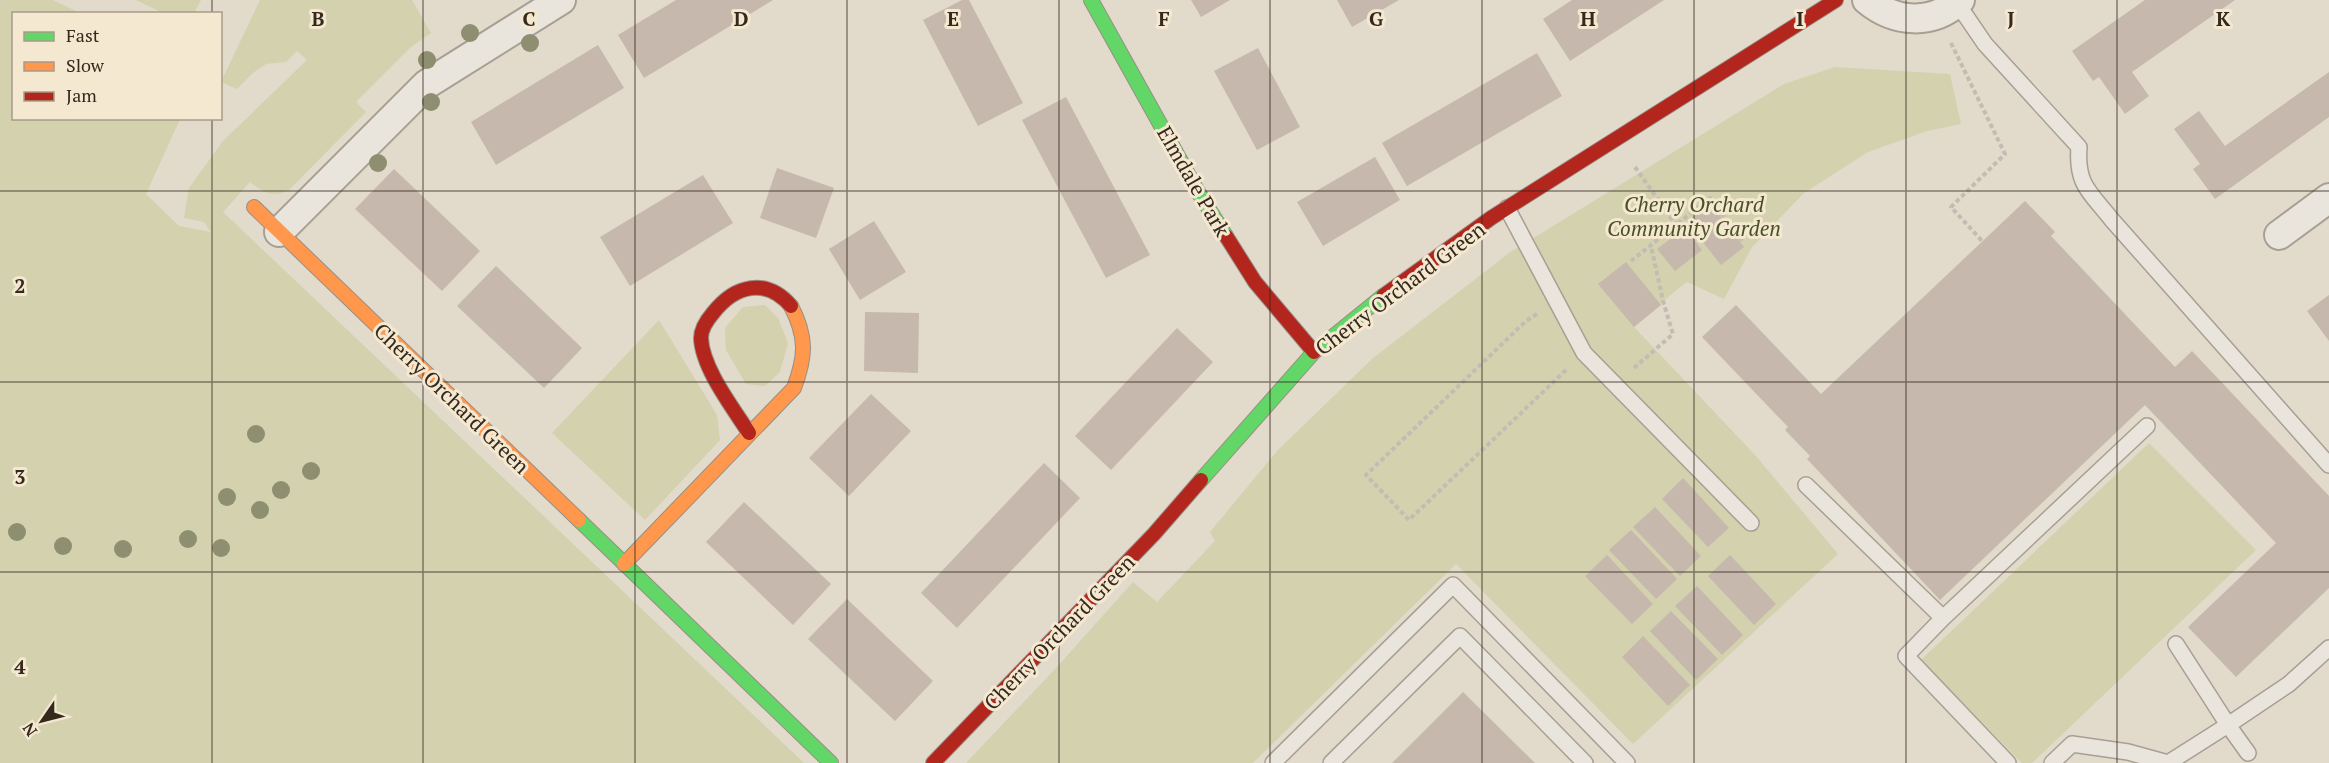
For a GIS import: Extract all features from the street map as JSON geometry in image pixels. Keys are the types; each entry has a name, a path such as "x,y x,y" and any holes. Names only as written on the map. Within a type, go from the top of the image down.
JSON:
{"street":[{"path":"279,232 427,84 561,0"},
{"name":"Elmdale Park","path":"1091,0 1198,192 1249,273 1314,352"},
{"name":"Cherry Orchard Green","path":"933,763 1154,534 1314,352 1402,281 1507,208 1836,0"},
{"path":"1867,0 1878,9 1913,20 1951,6"},
{"path":"2279,234 2329,198"},
{"name":"Cherry Orchard Green","path":"254,207 831,763"},
{"path":"624,564 794,388 801,367 804,343 792,307 779,292 765,287 748,287 728,296 710,315 701,334 704,356 749,434"}],"lane":[{"path":"1951,6 2079,147 2078,165 2081,180 2112,220 2329,465"},
{"path":"1507,208 1584,353 1751,523"},
{"path":"2008,763 1906,657 1943,618 2147,426"},
{"path":"1806,485 1943,618"},
{"path":"1273,763 1453,585 1627,763"},
{"path":"1331,763 1460,636 1585,763"},
{"path":"2176,644 2248,753"},
{"path":"2052,763 2072,744 2127,752 2168,763 2289,684 2329,648"}],"path":[{"path":"1951,6 2005,154 1951,207 1983,241"},
{"path":"1619,138 1638,174 1676,225"},
{"path":"1631,261 1710,198 1744,243"},
{"path":"1615,384 1673,334 1650,246"},
{"path":"1557,302 1526,321 1366,475 1409,520 1584,353"}],"green space":[{"path":"0,0 53,0 78,12 12,12 12,120 180,120 146,194 179,226 211,232 204,222 184,218 189,188 223,141 307,60 297,51 286,62 266,64 237,89 222,82 260,0 412,0 431,33 411,47 356,102 366,112 289,190 273,194 250,182 223,212 804,763 0,763"},
{"path":"136,0 201,0 195,12 161,12"},
{"name":"Cherry Orchard Community Garden","path":"1835,67 1950,74 1961,124 1927,131 1868,152 1804,193 1752,247 1724,299 1687,282 1634,327 1755,455 1838,554 1633,744 1456,564 1253,763 966,763 1133,582 1157,602 1215,541 1210,532 1278,450 1372,359 1509,253 1784,84"},
{"path":"765,305 778,318 788,343 780,372 765,386 746,384 726,350 725,328 743,307"},
{"path":"659,320 717,415 720,440 645,520 552,433"},
{"path":"2149,443 2256,550 2032,763 2022,763 1921,660"}],"building":[{"path":"676,0 773,0 644,78 618,35"},
{"path":"962,0 969,0 1023,103 978,126 923,20"},
{"path":"1191,0 1230,0 1201,17"},
{"path":"1337,0 1399,0 1352,27"},
{"path":"1572,0 1664,0 1570,61 1543,19"},
{"path":"2145,0 2235,0 2132,72 2149,96 2125,114 2099,77 2093,81 2072,51"},
{"path":"598,45 624,88 496,165 471,122"},
{"path":"1258,48 1300,127 1257,150 1214,71"},
{"path":"1537,53 1562,96 1407,186 1382,143"},
{"path":"2329,72 2329,117 2215,199 2193,169 2200,164 2174,129 2199,111 2225,146"},
{"path":"1066,97 1150,255 1106,278 1022,120"},
{"path":"1375,157 1400,200 1323,246 1297,202"},
{"path":"777,168 834,188 816,238 760,218"},
{"path":"394,169 480,251 442,291 355,209"},
{"path":"703,175 733,223 630,286 600,237"},
{"path":"2025,201 2055,232 2051,236 2175,367 2192,351 2329,496 2329,588 2236,677 2188,627 2276,543 2145,405 1940,600 1807,459 1810,456 1785,430 1788,427 1702,337 1736,305 1821,394"},
{"path":"1710,203 1744,247 1721,265 1687,222"},
{"path":"874,221 906,272 860,300 829,249"},
{"path":"1685,228 1702,250 1675,271 1657,249"},
{"path":"1626,262 1661,305 1634,327 1598,284"},
{"path":"496,266 582,348 544,388 457,306"},
{"path":"2329,295 2329,341 2307,311"},
{"path":"865,312 919,313 918,373 864,371"},
{"path":"1177,328 1213,362 1111,470 1075,436"},
{"path":"871,394 911,431 849,496 809,458"},
{"path":"1044,463 1080,498 957,628 921,593"},
{"path":"1683,478 1729,528 1708,547 1662,499"},
{"path":"744,502 831,584 793,625 706,542"},
{"path":"1655,507 1701,556 1680,576 1633,527"},
{"path":"1631,530 1677,579 1656,599 1609,550"},
{"path":"1607,555 1653,604 1632,624 1585,576"},
{"path":"1730,555 1776,604 1754,625 1708,576"},
{"path":"1697,586 1743,635 1722,655 1675,606"},
{"path":"847,599 933,681 895,721 808,639"},
{"path":"1671,611 1718,659 1696,680 1650,631"},
{"path":"1643,636 1690,685 1668,706 1622,657"},
{"path":"1463,692 1535,763 1392,763"}],"traffic: fast":[{"path":"1091,0 1198,192 1226,236"},
{"path":"1201,480 1314,352 1383,296"},
{"path":"579,520 831,763"}],"traffic: slow":[{"path":"254,207 579,520"},
{"path":"624,564 794,388 801,366 803,347 800,327 791,306"}],"traffic: jam":[{"path":"1383,296 1491,218 1836,0"},
{"path":"1226,236 1255,282 1314,352"},
{"path":"749,433 712,375 703,350 702,331 709,318 722,303 731,296 751,288 771,291 791,306"},
{"path":"933,763 1154,534 1201,480"}]}
